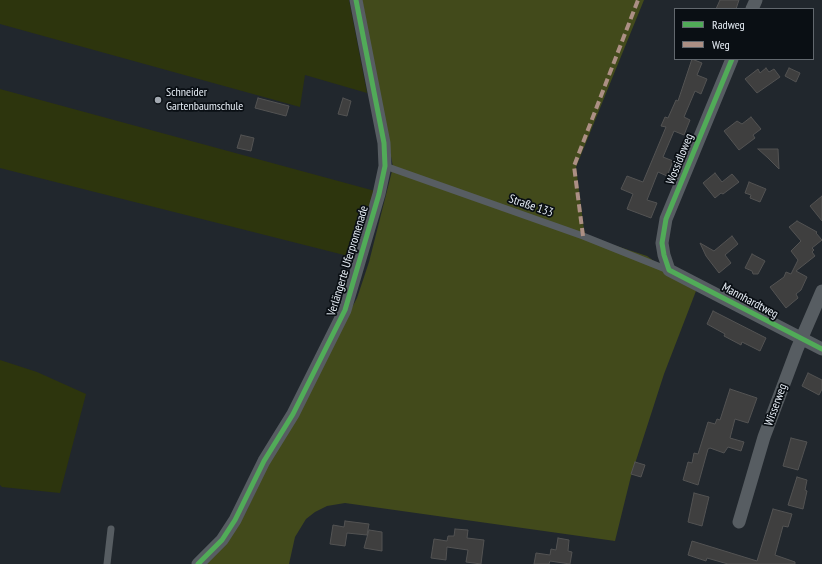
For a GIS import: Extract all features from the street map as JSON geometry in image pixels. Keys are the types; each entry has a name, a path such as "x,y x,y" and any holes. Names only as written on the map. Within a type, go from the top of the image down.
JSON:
{"street":[{"name":"Verlängerte Uferpromenade","path":"198,564 222,540 235,520 264,461 293,414 336,328 344,310 379,194 385,166 384,142 356,0"},
{"name":"Wossidloweg","path":"669,270 663,249 663,229 732,60"},
{"name":"Mannhardtweg","path":"669,270 822,350"},
{"name":"Wisserweg","path":"739,522 764,437 797,349 822,291"}],"lane":[{"name":"Straße 133","path":"385,166 583,236 669,270"},
{"path":"107,564 110,529"}],"green space":[{"path":"0,0 349,0 367,93 305,75 300,107 0,24"},
{"path":"362,0 644,0 576,167 584,230 586,236 647,256 696,291 664,374 631,476 615,541 345,503 327,506 315,512 306,519 295,537 289,564 204,564 237,528 247,510 263,475 357,298 369,262 393,167"},
{"path":"0,89 375,191 360,259 0,168"},
{"path":"0,360 37,372 86,394 60,493 2,487 0,485"}],"building":[{"path":"720,0 739,0 736,8 716,8"},
{"path":"692,60 702,63 697,75 707,79 701,94 695,91 684,117 690,120 684,135 674,131 663,157 673,161 667,176 658,172 647,200 657,203 651,218 627,209 633,194 621,189 627,176 643,182 666,127 661,126 665,117 668,118 676,100 678,101"},
{"path":"766,68 769,72 774,69 780,77 757,93 745,79 758,69 760,73"},
{"path":"789,68 800,73 796,82 785,76"},
{"path":"258,98 289,106 286,116 255,108"},
{"path":"343,98 351,101 347,116 338,114"},
{"path":"751,117 761,129 753,135 755,138 739,150 724,131 737,121 742,124"},
{"path":"241,135 254,138 251,151 237,148"},
{"path":"758,149 778,149 779,169 768,158"},
{"path":"715,173 722,182 732,174 739,182 715,198 703,183"},
{"path":"749,182 766,189 760,202 750,198 751,195 745,193"},
{"path":"822,196 822,221 810,206"},
{"path":"797,221 817,232 816,233 822,240 812,248 814,250 812,252 815,256 796,271 807,277 801,290 796,294 798,298 786,308 770,287 784,277 786,272 791,274 798,260 791,251 801,241 789,227"},
{"path":"732,236 738,244 725,255 731,263 719,273 706,256 700,243 714,251"},
{"path":"752,254 765,261 758,274 753,274 752,271 745,268"},
{"path":"713,311 766,338 760,351 742,342 741,345 724,336 725,334 707,324"},
{"path":"808,373 822,380 822,389 819,395 802,386"},
{"path":"730,389 757,398 748,423 735,419 730,438 744,442 741,451 728,447 724,453 710,448 708,449 698,485 683,480 688,462 692,463 694,453 698,454 708,422 715,424 717,419 720,420"},
{"path":"791,438 807,442 798,470 783,466"},
{"path":"635,462 645,465 641,477 631,474"},
{"path":"797,477 807,480 805,490 807,491 803,509 788,505"},
{"path":"694,493 709,497 702,526 688,522"},
{"path":"773,509 792,514 788,527 783,526 775,555 795,562 795,564 728,564 707,558 706,561 688,555 692,541 757,561"},
{"path":"345,521 369,524 367,535 347,533 345,546 330,544 333,525 344,527"},
{"path":"455,529 468,530 467,538 484,540 481,564 466,562 468,550 447,547 446,560 431,558 434,539 447,541 448,536 454,536"},
{"path":"369,530 382,532 382,551 364,548"},
{"path":"558,538 569,540 568,551 572,552 570,564 550,561 549,564 534,564 536,553 550,555 551,549 556,550"}],"marked path":[{"path":"583,236 574,166 638,0"}],"cycle path":[{"path":"198,564 222,540 235,520 264,461 293,414 345,310 379,194 385,166 384,143 356,0"},
{"path":"732,60 666,219 662,243 664,255 669,270 822,349"}],"place":[{"name":"Schneider Gartenbaumschule","path":"158,100"}]}
